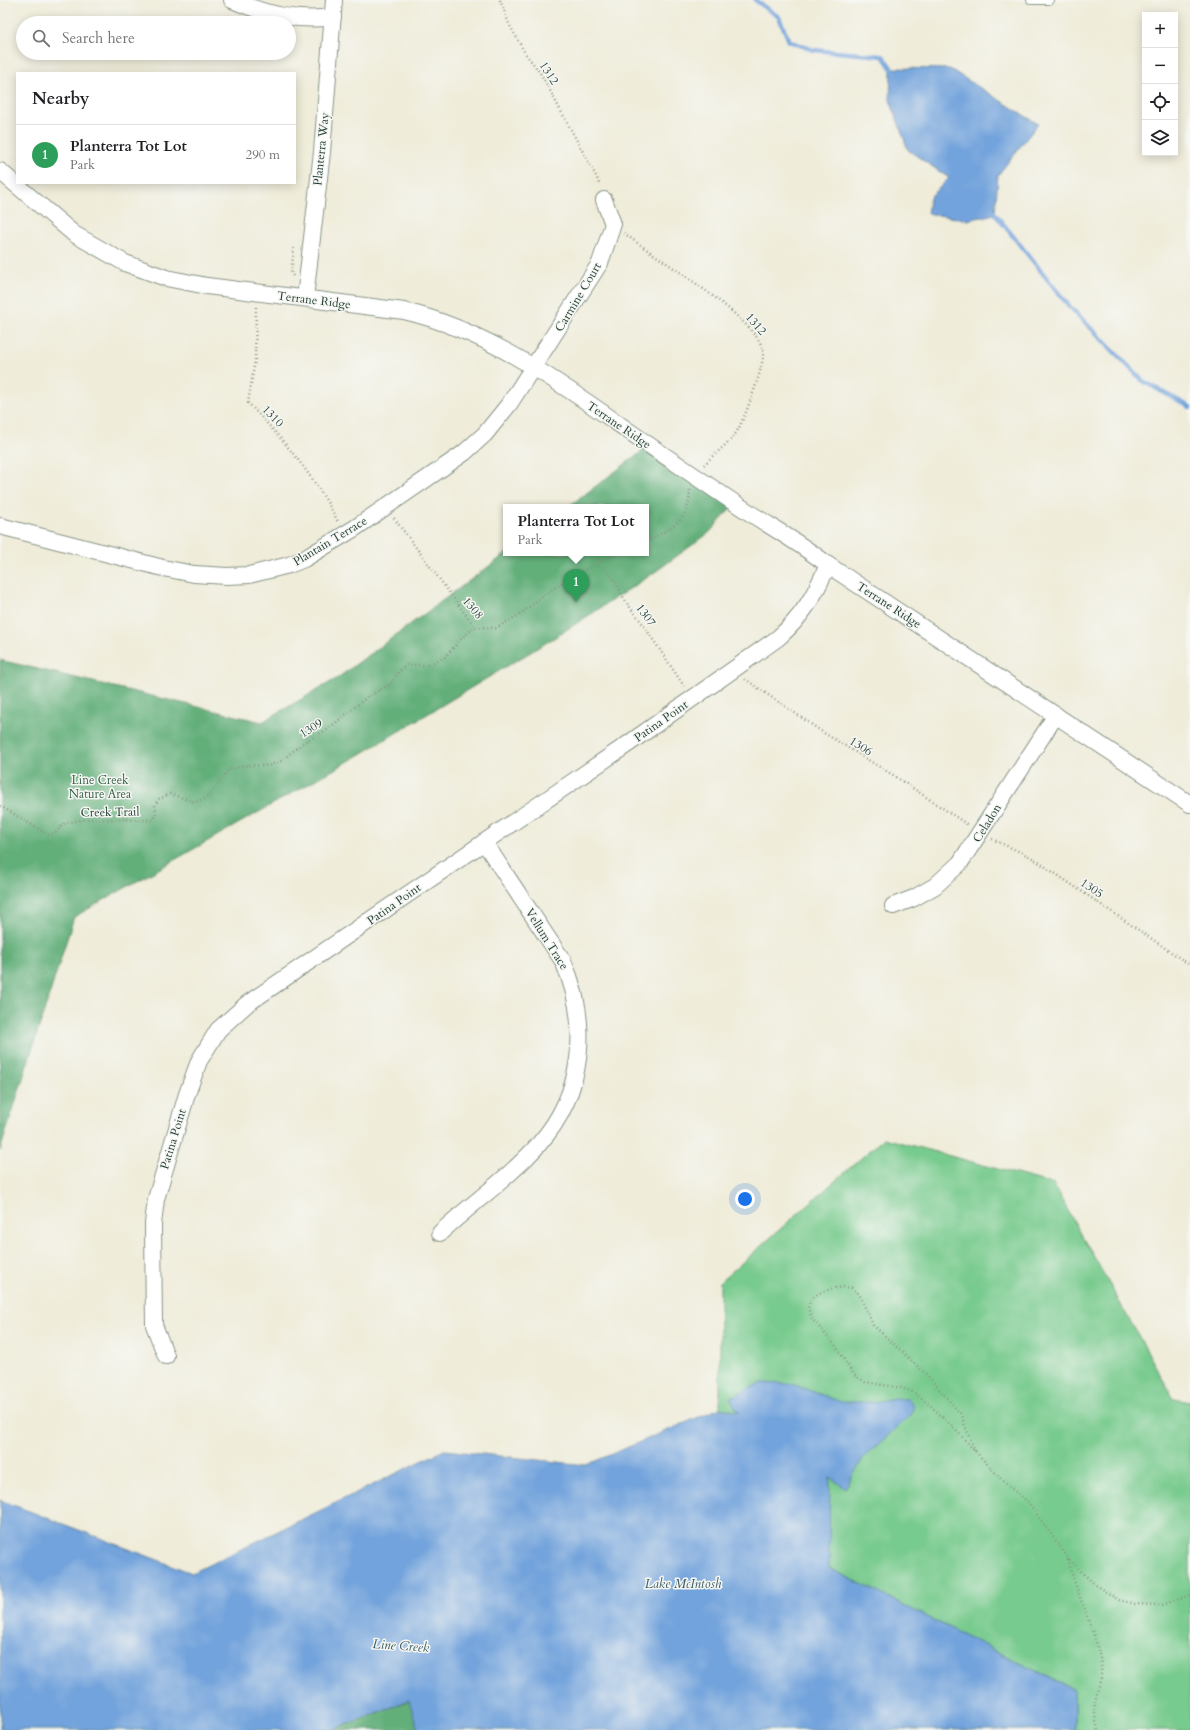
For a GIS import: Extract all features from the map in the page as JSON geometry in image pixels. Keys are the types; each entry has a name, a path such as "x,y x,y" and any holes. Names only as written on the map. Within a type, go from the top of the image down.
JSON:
{"street":[{"path":"232,0 253,9 293,16"},
{"name":"Planterra Way","path":"305,298 322,152 334,17 334,0"},
{"path":"296,16 318,19 334,17"},
{"name":"Terrane Ridge","path":"0,171 74,234 125,262 166,278 207,286 404,311 432,318 460,328 491,343 534,367 695,477 812,552 828,565 1190,804"},
{"path":"604,200 613,224"},
{"name":"Carmine Court","path":"534,367 600,262 613,224"},
{"name":"Plantain Terrace","path":"0,526 163,568 194,574 227,576 249,575 289,565 345,535 464,453 485,434 510,403 534,367"},
{"name":"Patina Point","path":"166,1356 154,1325 153,1224 156,1199 186,1094 199,1061 218,1030 247,1004 692,700 778,638 796,621 816,593 828,565"},
{"name":"Celadon","path":"893,906 914,898 934,886 960,863 981,833 1056,715"},
{"name":"Vellum Trace","path":"440,1233 500,1180 543,1138 563,1108 574,1080 579,1054 580,1032 578,1008 571,980 563,961 484,842"}],"lane":[{"path":"1031,0 1049,0"}],"path":[{"name":"1312","path":"500,0 509,24 525,53 541,74 597,178 604,200"},
{"name":"1312","path":"613,224 654,256 708,292 738,317 755,334 764,351 762,364 744,418 735,433 711,456 695,477"},
{"name":"1310","path":"258,293 255,360 248,403 285,443 330,505 345,535"},
{"path":"649,540 681,520 689,508 690,486 695,477"},
{"name":"1308","path":"384,507 475,627 496,628 519,615 545,594 574,575 599,562"},
{"path":"599,562 615,556"},
{"name":"1307","path":"599,562 615,581 626,602 640,620 692,700"},
{"name":"1309","path":"156,814 155,804 159,799 170,794 195,802 204,799 213,791 228,770 247,765 268,766 281,761 303,743 328,729 367,697 391,684 398,672 407,665 429,665 445,657 463,637 475,627"},
{"name":"1306","path":"735,669 742,676 824,733 896,777 981,833"},
{"name":"Creek Trail","path":"0,806 49,835 55,833 65,823 88,819 152,820 156,814"},
{"name":"1305","path":"981,833 1031,857 1190,965"},
{"path":"975,1452 960,1413 927,1375 873,1325 864,1302 859,1294 852,1288 844,1287 830,1289 819,1293 811,1299 808,1308 812,1319 835,1345 854,1375 865,1382 902,1388 913,1392 952,1426 975,1452 1003,1481 1028,1502 1068,1558 1095,1585 1118,1600 1151,1606 1162,1605 1190,1595"},
{"path":"1068,1558 1073,1581 1095,1638 1102,1665 1100,1684 1095,1703 1098,1730"}],"green space":[{"name":"Line Creek Nature Area","path":"649,446 735,504 709,533 648,577 554,638 356,757 74,917 0,1151 0,660 262,722 336,679 503,556 649,556 649,504 572,504"},
{"path":"884,1138 1053,1184 1174,1399 1190,1402 1190,1730 1074,1730 1074,1690 829,1568 797,1462 720,1408 720,1282"},
{"path":"410,1700 418,1730 333,1730"}],"water":[{"path":"891,68 950,69 1038,124 998,175 995,214 967,220 927,213 930,197 949,178 908,150 890,100"},
{"name":"Lake McIntosh","path":"761,1383 792,1384 841,1402 874,1402 894,1398 909,1399 914,1405 911,1415 865,1456 845,1488 830,1477 829,1568 1074,1690 1074,1730 418,1730 409,1700 333,1730 0,1730 0,1500 192,1573 444,1450 586,1465 720,1408 740,1412 736,1409 730,1397"}],"waterway":[{"path":"755,0 779,17 789,41 813,50 883,56 894,72"},
{"path":"992,210 1069,306 1143,381 1190,407"}],"place":[{"name":"Planterra Tot Lot","path":"576,602"}],"water label":[{"name":"Line Creek","path":"401,1645"}]}
